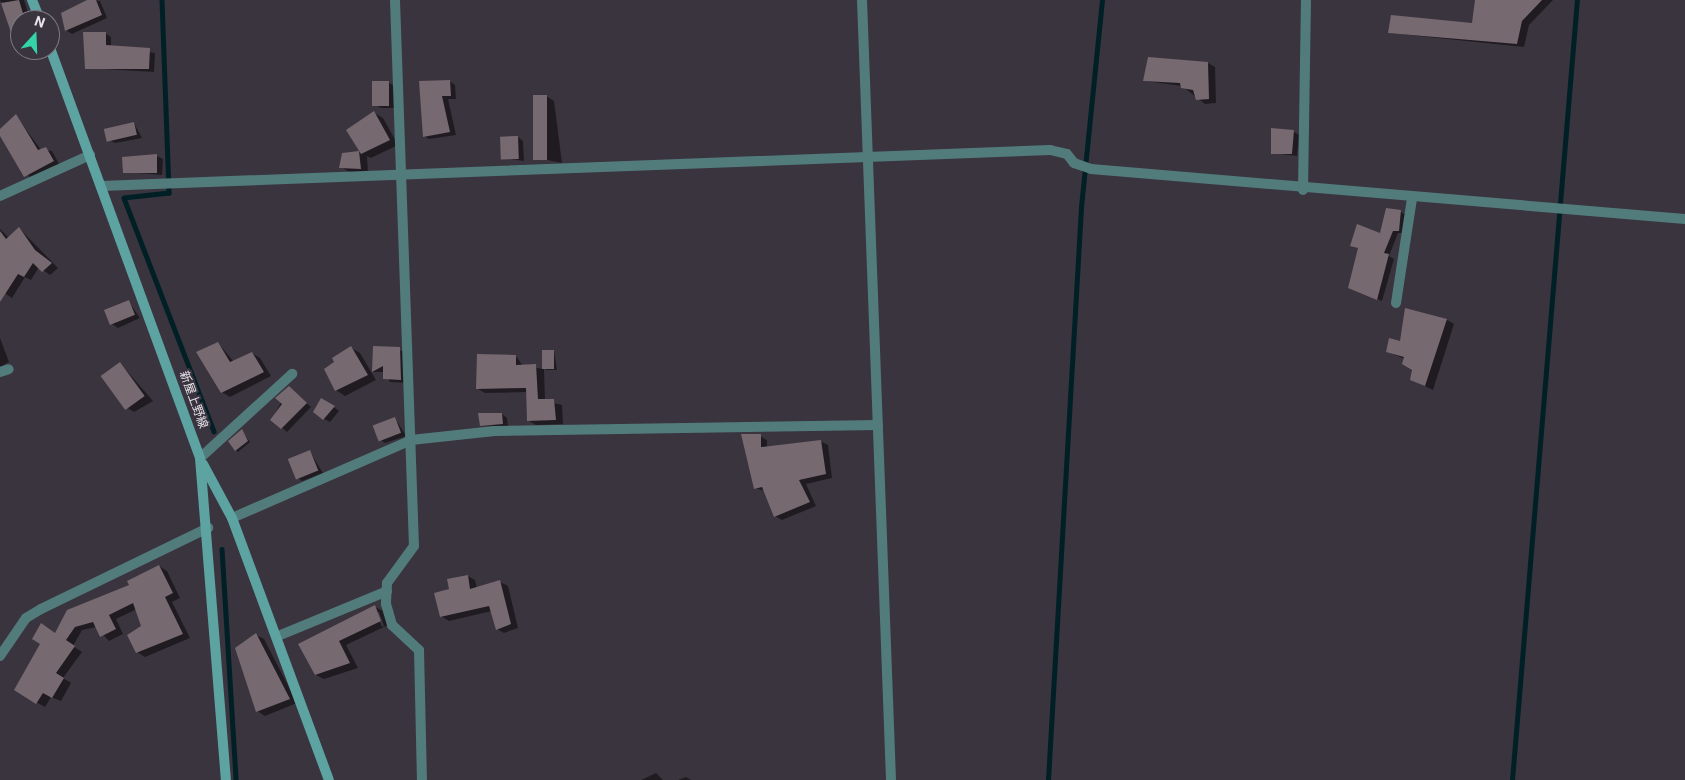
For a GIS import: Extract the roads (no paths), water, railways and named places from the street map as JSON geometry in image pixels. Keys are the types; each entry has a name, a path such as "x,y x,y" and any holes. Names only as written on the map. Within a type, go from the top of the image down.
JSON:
{"main road":[{"name":"新屋上野線","path":"54,60 200,458 208,528 226,780"},
{"path":"200,458 232,518 278,636 329,780"}],"street":[{"path":"395,0 414,546 410,556 396,565 387,592 392,625 419,650 422,780"},
{"path":"862,0 870,157 891,780"},
{"path":"1303,190 1306,0"},
{"path":"101,186 1050,150 1067,154 1074,163 1092,169 1303,190 1685,219"},
{"path":"0,196 90,155"},
{"path":"1396,303 1412,198"},
{"path":"200,458 292,374"},
{"path":"232,518 411,440 495,431 878,425"},
{"path":"0,656 26,618 40,609 208,528"},
{"path":"278,636 387,592"}],"waterway":[{"path":"162,0 169,193 124,198 214,431"},
{"path":"1048,780 1081,207 1102,0"},
{"path":"1512,780 1577,0"},
{"path":"222,549 236,780"}]}
